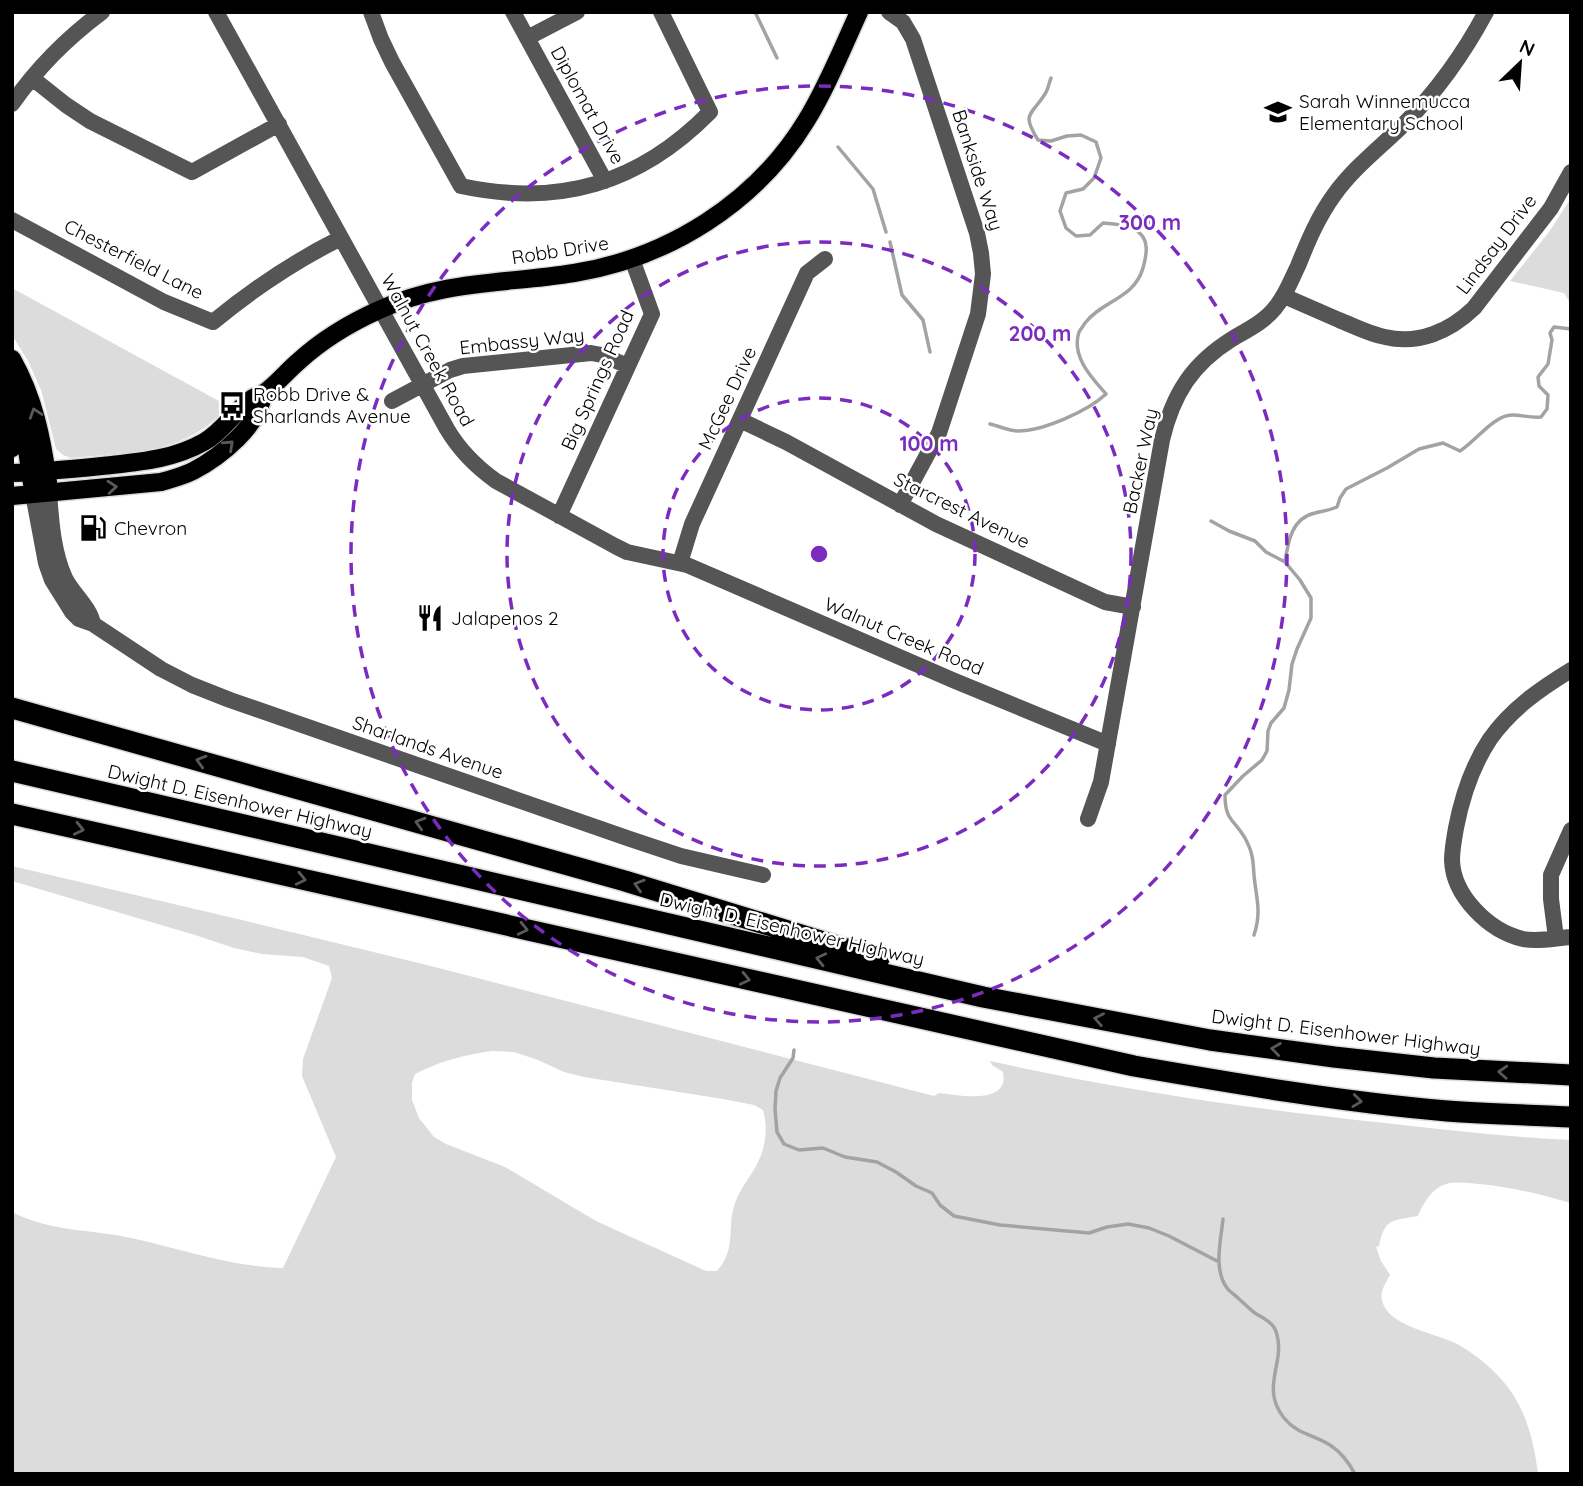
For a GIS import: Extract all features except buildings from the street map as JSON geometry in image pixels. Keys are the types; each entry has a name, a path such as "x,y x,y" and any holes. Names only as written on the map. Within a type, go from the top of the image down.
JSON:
{"highway":[{"path":"12,708 625,881 900,966 983,997"},
{"name":"Dwight D. Eisenhower Highway","path":"12,771 983,997 1210,1040 1334,1057 1434,1068 1571,1075"},
{"path":"12,814 1133,1066 1217,1081 1399,1106 1571,1117"}],"main road":[{"name":"Robb Drive","path":"12,473 145,461 175,455 205,441 223,428 247,401 263,394 326,339 380,309 411,297 467,284 575,273 603,267 632,259 701,226 767,172 799,132 819,98 859,12"},
{"name":"Sharlands Avenue","path":"12,359 24,381 38,422 41,493"},
{"name":"Sharlands Avenue","path":"12,391 39,472"},
{"name":"Robb Drive","path":"12,496 162,482 193,471 221,453 240,434 258,413 263,394"},
{"path":"12,421 12,448"}],"street":[{"path":"12,104 62,45 102,12"},
{"name":"Walnut Creek Road","path":"216,12 447,429 467,458 481,471 627,552 680,564 1108,744"},
{"path":"371,12 392,62 461,186 510,194 570,190 606,181 653,159 710,112 661,12"},
{"name":"Diplomat Drive","path":"513,12 606,181"},
{"path":"527,38 576,12"},
{"name":"Bankside Way","path":"889,12 902,22 914,39 977,233 983,274 976,321 939,433 900,505"},
{"name":"Backer Way","path":"1088,819 1101,782 1163,440 1174,402 1189,377 1206,358 1266,317 1284,296 1314,227 1336,192 1427,100 1450,72 1486,12"},
{"path":"32,78 90,121 192,172 279,124"},
{"name":"Lindsay Drive","path":"1284,296 1386,338 1416,339 1441,331 1463,319 1475,308 1551,208 1571,172"},
{"name":"Chesterfield Lane","path":"12,220 164,302 213,322 283,271 341,237"},
{"name":"Big Springs Road","path":"559,516 652,314 632,259"},
{"name":"McGee Drive","path":"680,564 692,524 807,273 825,259"},
{"name":"Embassy Way","path":"392,401 450,370 463,366 591,353 628,366"},
{"name":"Starcrest Avenue","path":"740,420 786,442 936,524 1105,602 1133,607"},
{"name":"Sharlands Avenue","path":"41,493 42,547 52,580 72,612 79,619 93,624 161,669 230,700 630,839 681,856 763,875"},
{"path":"1571,670 1537,691 1522,704 1484,749 1474,767 1459,811 1452,860 1454,872 1466,898 1492,926 1525,939 1563,937 1550,887 1551,875 1571,830"}],"shaded area":[{"path":"1571,198 1571,304 1564,293 1510,281 1549,232"},
{"path":"12,288 228,406 212,422 194,434 156,448 71,458 63,455 56,449 41,390 12,335"},
{"path":"12,866 427,965 934,1096 939,1093 981,1096 999,1090 1003,1083 1003,1072 990,1061 1137,1090 1236,1105 1455,1131 1571,1140 1571,1203 1503,1187 1450,1183 1432,1193 1418,1216 1396,1220 1387,1225 1379,1246 1376,1247 1390,1275 1382,1293 1386,1309 1403,1323 1459,1345 1497,1374 1522,1412 1531,1436 1538,1474 12,1474 12,1212 56,1227 116,1235 244,1264 283,1268 336,1157 302,1076 303,1059 332,978 329,966 303,957 262,954 234,948 12,881","holes":["492,1051 514,1052 584,1077 723,1099 754,1105 763,1110 766,1130 763,1150 735,1203 729,1249 717,1271 706,1271 596,1221 505,1167 434,1137 419,1118 412,1100 415,1074 462,1057"]}],"waterway":[{"path":"755,12 777,58"},
{"path":"990,424 1015,431 1040,428 1077,413 1106,394 1080,358 1077,341 1079,332 1092,315 1133,286 1139,278 1146,257 1144,239 1130,227 1103,223 1090,235 1076,236 1066,228 1060,211 1066,193 1083,189 1094,178 1101,158 1096,142 1081,135 1051,141 1038,140 1029,119 1046,92 1051,78"},
{"path":"838,147 873,189 886,232"},
{"path":"890,242 902,295 923,320 930,352"},
{"path":"1254,935 1258,912 1252,856 1245,838 1228,815 1225,795 1262,760 1267,751 1268,731 1271,723 1284,708 1292,664 1311,618 1311,598 1285,562 1292,532 1307,516 1337,507 1346,489 1419,449 1443,443 1460,451 1505,416 1541,417 1547,409 1548,395 1539,386 1538,377 1548,364 1552,340 1550,333 1554,327 1571,329"},
{"path":"1211,521 1255,541 1266,552 1285,562"},
{"path":"794,1050 793,1058 780,1078 776,1091 777,1132 784,1144 799,1150 823,1148 845,1157 877,1162 932,1193 940,1205 954,1216 1000,1225 1089,1233 1128,1224 1169,1236 1219,1262"},
{"path":"1223,1219 1219,1254 1223,1280 1230,1291 1269,1322 1276,1331 1279,1345 1273,1386 1277,1407 1289,1424 1338,1451 1355,1474"}],"place":[{"name":"Sarah Winnemucca Elementary School","path":"1278,112"},
{"name":"Robb Drive & Sharlands Avenue","path":"232,405"},
{"name":"Chevron","path":"93,528"},
{"name":"Jalapenos 2","path":"430,618"}]}
